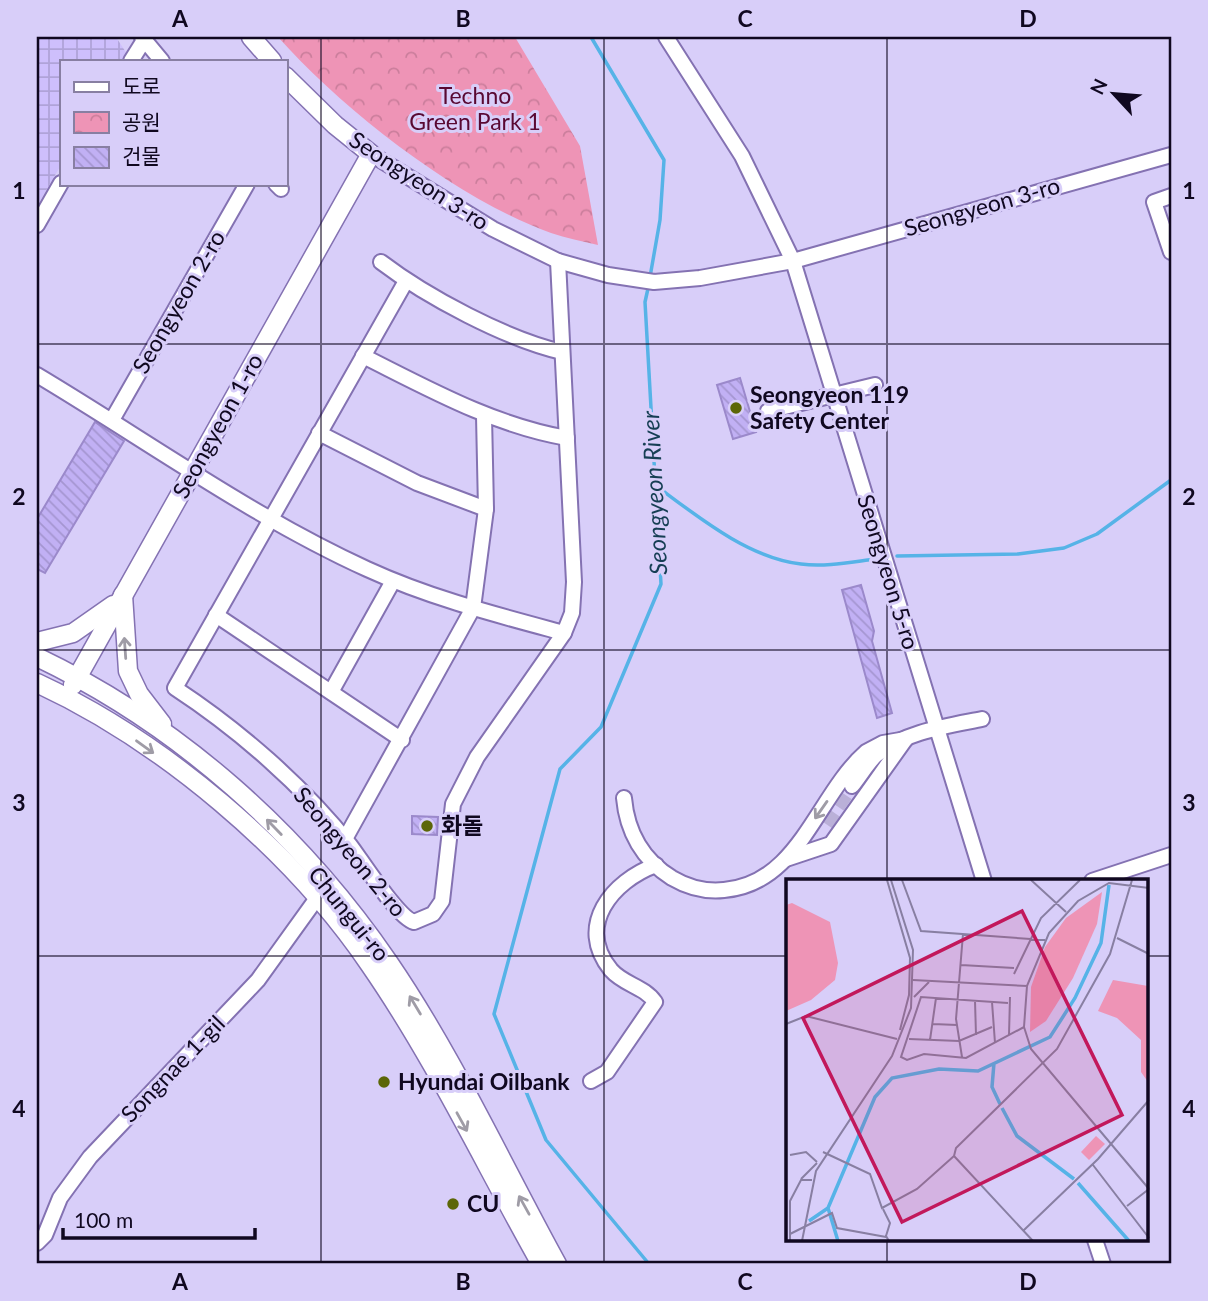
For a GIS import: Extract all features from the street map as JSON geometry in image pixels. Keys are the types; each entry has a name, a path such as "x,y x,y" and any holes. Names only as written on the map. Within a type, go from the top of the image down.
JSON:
{"main road":[{"path":"251,37 271,60"},
{"name":"Seongyeon 3-ro","path":"287,78 335,125 371,154"},
{"name":"Seongyeon 1-ro","path":"67,698 371,154"},
{"path":"37,642 57,639 79,630 123,595"},
{"path":"123,595 128,671 139,694 161,719 163,730"},
{"name":"Chungui-ro","path":"37,657 78,677 163,730 242,794 354,915 390,964 437,1042 557,1264"},
{"name":"Chungui-ro","path":"37,682 123,732 192,781 239,820 317,898 370,964 410,1029 541,1264"},
{"path":"123,732 136,712"}],"street":[{"path":"666,37 742,156 793,261"},
{"path":"132,60 144,38 161,60"},
{"name":"Seongyeon 3-ro","path":"371,154 493,229 558,261 608,275 654,282 700,278 793,261 1171,155"},
{"path":"37,225 60,185"},
{"name":"Seongyeon 2-ro","path":"112,420 246,186"},
{"path":"1171,196 1154,202 1171,252"},
{"name":"Seongyeon 2-ro","path":"406,281 175,688 286,777 345,839 406,919 419,922 433,914 444,894 453,804 477,757 564,633 574,598 558,261"},
{"name":"Seongyeon 5-ro","path":"793,261 983,879"},
{"path":"381,262 406,281 498,327 562,352"},
{"path":"363,356 484,415 540,433 567,438"},
{"path":"37,375 271,519 393,580 473,608 564,633"},
{"path":"768,411 875,385"},
{"path":"345,839 473,608 486,509 484,415"},
{"path":"319,433 417,483 486,509"},
{"path":"331,692 393,580"},
{"path":"216,615 401,740"},
{"path":"852,786 874,758 906,740 935,729 982,719"},
{"path":"624,798 634,837 656,865 686,885 700,890 720,890 754,882 786,859 831,844 906,740"},
{"path":"786,859 861,756 876,745 906,740"},
{"path":"1098,879 1171,855"},
{"path":"591,1081 607,1072 655,1002 648,992 627,983 612,971 597,939 597,918 607,898 622,883 656,865"},
{"name":"Songnae 1-gil","path":"37,1243 45,1235 60,1198 90,1157 258,980 317,898"},
{"path":"1096,1242 1103,1264"}],"shaded area":[{"path":"37,37 116,37 127,54 124,60 60,60 60,167 37,206"}],"green space":[{"name":"Techno Green Park 1","path":"278,37 515,37 580,146 598,245 551,233 515,218 441,176 335,94"}],"building":[{"name":"Seongyeon 119 Safety Center","path":"740,378 756,432 733,439 717,385"},
{"path":"95,422 124,441 45,573 37,569 37,519"},
{"path":"861,585 874,631 872,641 892,713 877,718 842,590"},
{"path":"412,816 438,817 437,835 412,834"}],"waterway":[{"name":"Seongyeon River","path":"591,37 664,160 660,220 650,277"},
{"name":"Seongyeon River","path":"649,284 645,302 661,584 601,727 560,769 494,1014 546,1140 649,1264"},
{"path":"897,556 1018,554 1064,548 1097,534 1171,480"},
{"path":"655,485 724,534 743,545 781,560 820,565 876,559"}],"tunnel":[{"path":"826,824 852,786"}],"place":[{"name":"Seongyeon 119 Safety Center","path":"736,408"},
{"name":"화돌","path":"427,826"},
{"name":"Hyundai Oilbank","path":"384,1082"},
{"name":"CU","path":"453,1204"}]}
